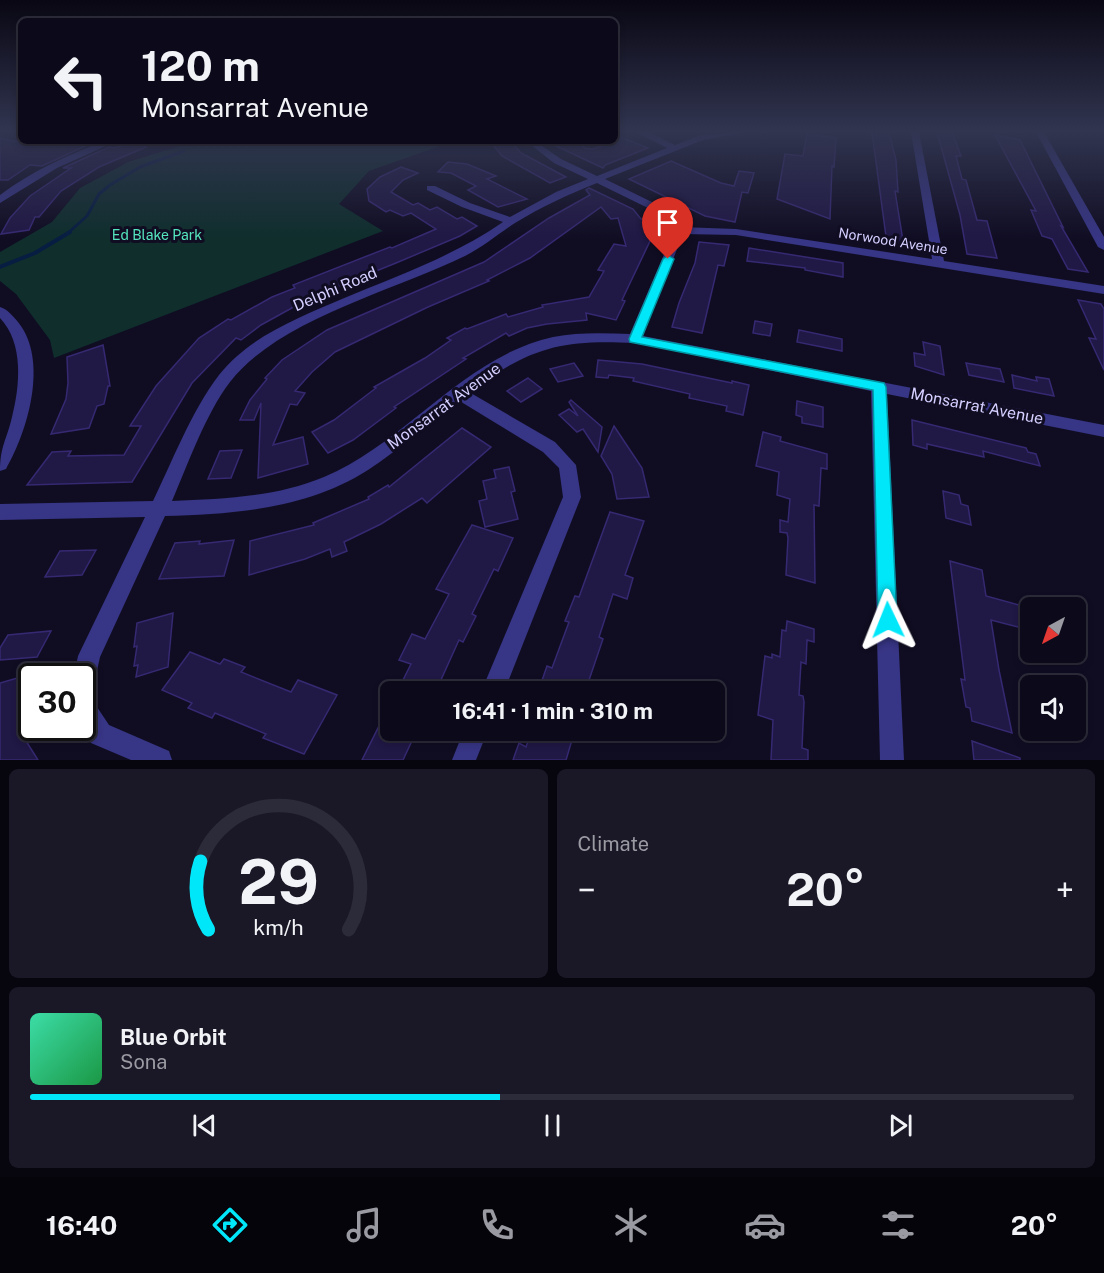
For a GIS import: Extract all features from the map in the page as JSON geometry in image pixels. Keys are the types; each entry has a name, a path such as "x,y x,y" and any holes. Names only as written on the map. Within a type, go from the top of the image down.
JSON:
{"street":[{"path":"0,200 49,167"},
{"path":"574,167 656,208 677,230 677,238 635,339"},
{"name":"Delphi Road","path":"88,663 207,407 225,378 253,351 286,328 462,253 483,242 511,221 560,194 627,167"},
{"path":"921,167 939,264"},
{"path":"1060,167 1104,247"},
{"path":"431,188 466,205 511,221"},
{"path":"0,189 14,189"},
{"name":"Norwood Avenue","path":"677,230 736,232 1104,290"},
{"path":"0,311 6,327 18,330 25,362 25,404 0,464"},
{"name":"Monsarrat Avenue","path":"0,512 158,508 270,502 333,481 378,454 500,364 541,345 589,336 635,339 1104,431"},
{"path":"879,387 892,760"},
{"path":"458,393 549,447 567,465 572,497 497,681"},
{"path":"96,728 100,734 160,760"},
{"path":"464,760 472,741"}],"green space":[{"name":"Ed Blake Park","path":"118,167 379,167 369,171 339,204 383,231 54,358 50,340 16,294 0,281 0,252 52,222 80,188"}],"building":[{"path":"0,167 26,167 8,180 0,180"},
{"path":"98,167 61,191 39,217 35,217 29,230 1,234 10,218 30,196 71,168 63,168"},
{"path":"400,167 418,173 403,180 391,192 413,205 418,203 430,210 437,207 457,219 462,217 477,226 460,236 299,302 301,303 261,325 241,340 236,338 192,383 132,482 27,485 52,452 71,451 68,456 124,455 141,426 130,426 156,386 199,338 228,319 231,320 272,297 295,288 293,285 436,229 411,213 403,216 390,210 386,212 369,201 367,189 380,177"},
{"path":"443,167 475,167 496,176 487,179 527,199 498,207 468,190 476,186 451,173 438,172"},
{"path":"522,167 548,167 566,177 550,183"},
{"path":"656,167 686,167 721,183 734,186 739,171 754,173 748,193 742,192 735,222 705,216 629,179"},
{"path":"783,167 832,167 830,219 777,199"},
{"path":"877,167 896,167 898,192 895,191 904,247 887,244"},
{"path":"947,167 959,167 962,179 966,180 977,220 987,221 997,258 967,254 960,215"},
{"path":"1013,167 1034,167 1063,227 1061,226 1088,272 1068,269 1052,239 1042,236 1031,210 1036,211"},
{"path":"589,188 633,209 641,219 645,219 651,229 651,239 622,300 625,301 616,320 586,313 587,320 527,328 509,336 506,333 463,358 466,359 394,407 396,408 353,440 328,453 312,432 334,420 376,388 374,387 425,358 451,340 447,338 465,328 506,314 508,317 543,307 542,305 589,297 604,271 598,270 614,244 626,246 618,218 611,219 601,207 530,258 487,280 489,281 428,307 335,352 295,391 305,393 297,405 290,404 273,445 303,437 308,464 258,478 261,403 254,420 240,420 250,400 267,379 265,378 282,360 327,330 484,262 549,218 590,195 586,190"},
{"path":"699,242 729,245 724,266 718,265 702,333 672,327 695,263"},
{"path":"749,248 843,263 843,277 805,270 805,268 747,261"},
{"path":"1078,300 1101,304 1104,309 1104,370 1089,338 1096,339"},
{"path":"755,321 772,324 770,336 753,333"},
{"path":"799,330 842,339 842,351 797,342"},
{"path":"923,342 940,346 944,375 915,366 914,353 925,355"},
{"path":"103,345 110,386 108,386 104,404 97,406 89,428 51,434 66,399 67,357"},
{"path":"598,360 642,364 749,385 743,415 726,411 727,406 689,398 690,394 633,381 634,378 609,375 608,378 596,377"},
{"path":"574,363 583,376 558,382 550,369"},
{"path":"966,363 1000,369 1004,382 969,375"},
{"path":"1012,375 1037,381 1036,377 1049,379 1054,396 1014,388"},
{"path":"528,378 542,389 521,402 507,391"},
{"path":"571,400 602,427 598,452 583,429 577,432 559,415 569,409 578,416 569,402"},
{"path":"797,401 823,407 823,427 802,423 802,417 796,415"},
{"path":"912,420 1026,448 1028,452 1036,454 1040,466 983,451 984,457 927,444 927,449 913,445"},
{"path":"614,426 642,468 649,497 617,499 612,474 601,456"},
{"path":"462,428 491,447 427,503 422,498 381,524 344,542 347,551 332,557 330,549 305,559 249,575 250,541 314,525 313,523 369,499 368,497 388,485 389,487"},
{"path":"763,432 781,437 780,441 827,454 827,469 821,468 819,506 814,505 815,583 786,575 788,538 787,533 780,532 780,520 788,522 790,499 777,495 779,472 756,466"},
{"path":"242,450 231,478 208,479 220,451"},
{"path":"509,467 515,491 511,492 518,519 485,527 479,501 487,499 483,481 496,478 494,470"},
{"path":"943,491 959,495 961,504 968,506 971,525 946,518"},
{"path":"610,512 644,521 625,575 633,578 627,599 613,594 599,637 603,639 589,681 542,681 547,666 552,668 569,622 565,621 575,596 579,597"},
{"path":"472,525 513,538 498,571 494,569 472,614 476,616 463,642 459,640 440,681 402,681 411,664 399,660 412,634 425,639 449,594 436,589"},
{"path":"234,540 224,576 159,579 175,543 200,541 199,544"},
{"path":"96,550 82,575 45,577 60,551"},
{"path":"950,561 982,570 986,596 1020,605 1020,627 991,620 1012,733 972,721 970,708 966,707 961,679 965,680"},
{"path":"173,613 168,667 136,677 138,665 134,666 137,646 134,647 137,623"},
{"path":"787,621 814,629 814,642 807,640 806,664 801,662 799,695 803,696 804,702 802,748 808,750 808,760 771,760 773,720 758,715 765,656 772,658 772,654 780,657 782,630 786,631"},
{"path":"51,631 37,657 0,660 0,648 8,635"},
{"path":"190,652 220,664 224,659 245,667 241,672 291,692 298,680 337,695 304,754 263,738 266,734 215,713 212,718 188,708 192,703 162,690"},
{"path":"18,678 18,741 26,741 38,760 0,760 0,683"},
{"path":"379,726 380,741 412,741 403,760 362,760"},
{"path":"528,741 572,741 566,760 513,760 519,743 526,747"},
{"path":"972,741 1020,758 1020,760 974,760"}],"waterway":[{"path":"68,233 87,216 99,194 139,167"},
{"path":"0,267 35,253 70,232"}],"route":[{"path":"668,259 635,339 879,387 888,620"}]}
